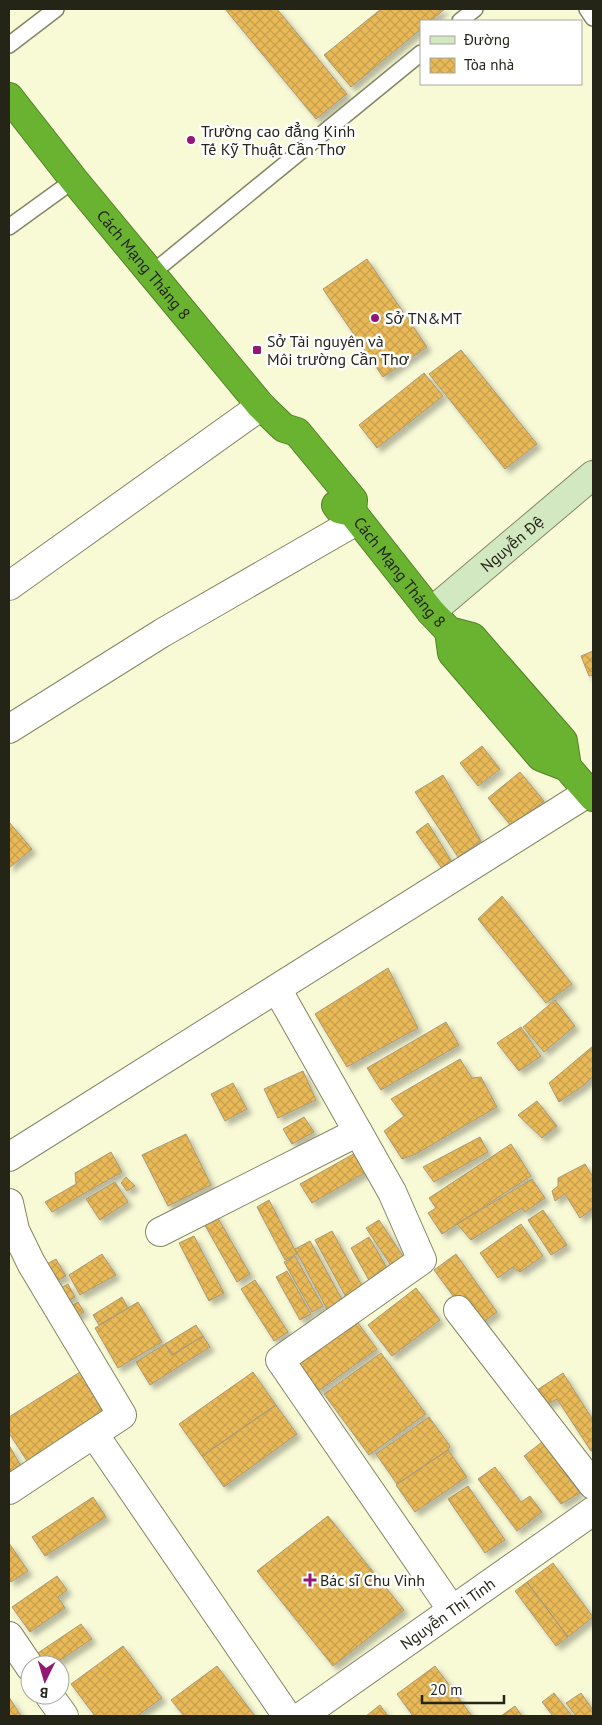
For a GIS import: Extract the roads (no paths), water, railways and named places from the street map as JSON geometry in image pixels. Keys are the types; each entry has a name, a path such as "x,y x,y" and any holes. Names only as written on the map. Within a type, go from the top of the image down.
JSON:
{"highway":[{"name":"Cách Mạng Tháng 8","path":"9,96 74,180 262,406 284,428 297,432 353,500 355,516 440,622 472,637 563,741 567,767 591,795"}],"street":[{"path":"9,586 262,406"},
{"name":"Nguyễn Đệ","path":"440,622 593,475"},
{"path":"9,730 162,633 355,516"},
{"path":"9,1157 591,795"},
{"path":"277,989 392,1192 422,1260 280,1360 452,1610"},
{"path":"160,1232 358,1132"},
{"path":"9,1203 15,1230 122,1416 9,1490"},
{"path":"458,1310 593,1485"},
{"path":"94,1434 287,1716"},
{"name":"Nguyễn Thị Tính","path":"302,1716 593,1511"},
{"path":"9,1636 22,1655"},
{"path":"56,1705 64,1716"}],"lane":[{"path":"9,46 56,9"},
{"path":"461,20 475,9"},
{"path":"587,9 593,18"},
{"path":"152,273 420,54"},
{"path":"9,227 74,180"}],"place":[{"name":"Trường cao đẳng Kinh Tế Kỹ Thuật Cần Thơ","path":"191,140"},
{"name":"Sở TN&MT","path":"375,318"},
{"name":"Sở Tài nguyên và Môi trường Cần Thơ","path":"257,350"},
{"name":"Bác sĩ Chu Vinh","path":"310,1580"}]}
